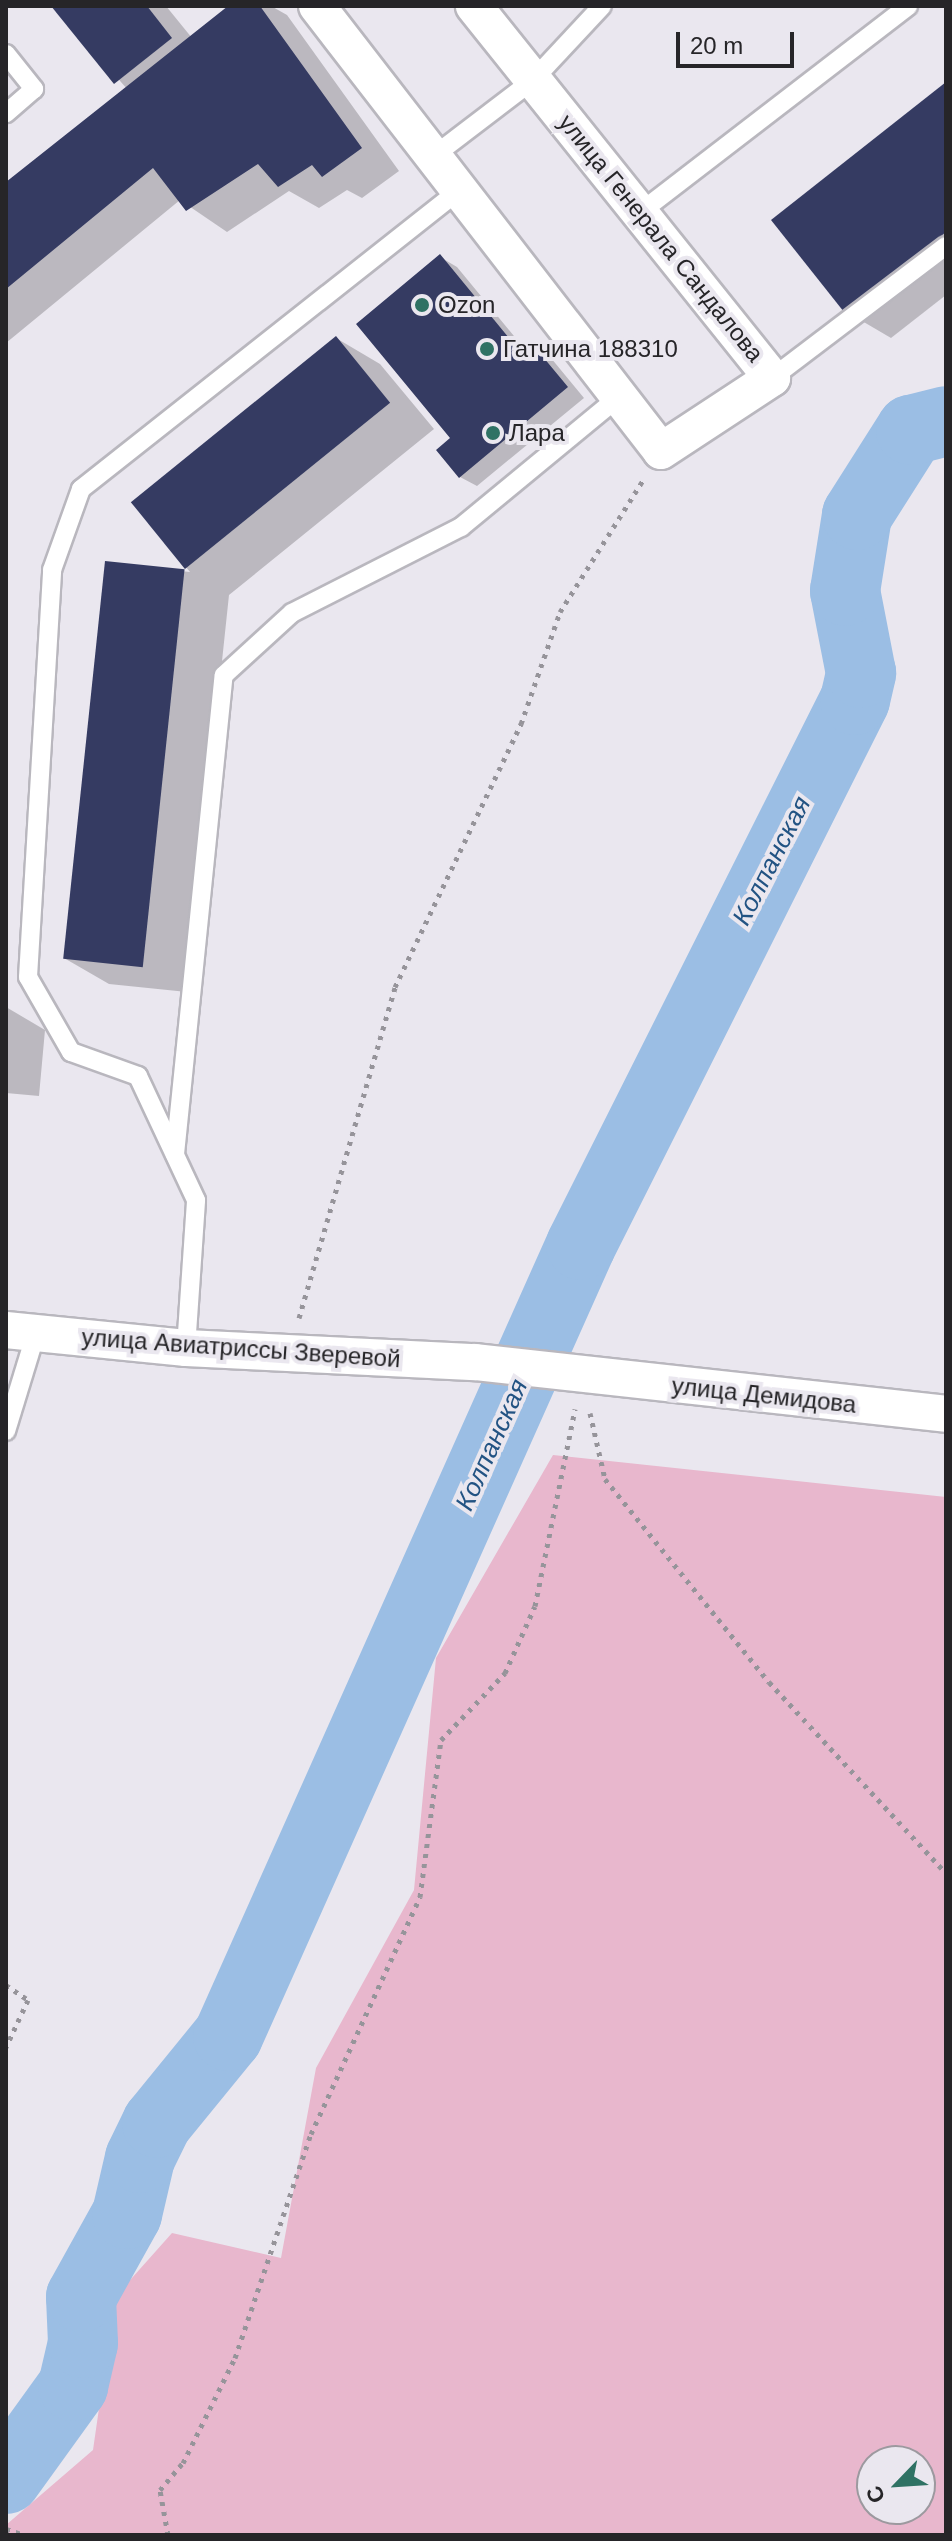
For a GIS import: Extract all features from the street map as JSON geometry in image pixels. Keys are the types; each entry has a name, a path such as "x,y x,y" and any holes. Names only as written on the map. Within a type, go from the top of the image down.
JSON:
{"street":[{"path":"317,6 462,188 661,451"},
{"name":"улица Генерала Сандалова","path":"474,6 642,211 772,378 661,451"},
{"name":"улица Авиатриссы Зверевой","path":"21,1332 186,1348 476,1362 582,1377"},
{"name":"улица Демидова","path":"582,1377 946,1414"}],"lane":[{"path":"435,155 533,80 602,6"},
{"path":"642,211 908,6"},
{"path":"6,54 34,89 6,113"},
{"path":"186,1348 196,1200 138,1076 71,1052 28,977 52,570 81,489 462,188"},
{"path":"772,378 946,246"},
{"path":"175,1154 224,675 292,613 461,527 620,396"},
{"path":"6,1431 21,1332"}],"path":[{"path":"289,1353 395,987 521,724 560,612 661,451"},
{"path":"582,1377 605,1479 769,1682 946,1873"},
{"path":"168,2535 160,2490 183,2463 235,2358 311,2134 420,1897 441,1740 505,1673 535,1606 582,1377"},
{"path":"6,1985 28,2000 6,2047"},
{"path":"6,2529 24,2535"}],"shaded area":[{"path":"553,1455 946,1497 946,2535 6,2535 6,2525 93,2450 115,2297 172,2233 281,2258 316,2068 414,1890 436,1658"}],"building":[{"path":"51,6 147,6 172,38 114,84"},
{"path":"228,6 260,6 362,148 322,177 312,165 278,187 258,164 186,211 153,168 6,289 6,182"},
{"path":"946,82 946,232 844,312 771,220"},
{"path":"440,254 518,349 529,340 568,387 459,478 436,450 450,438 356,324"},
{"path":"336,336 390,403 185,569 131,502"},
{"path":"105,561 185,569 143,967 63,959"}],"waterway":[{"name":"Колпанская","path":"6,2479 73,2386 83,2343 81,2297 127,2214 140,2158 157,2123 228,2036 581,1245 855,700 861,673 845,591 857,515 911,430 946,421"}],"place":[{"name":"Ozon","path":"422,305"},
{"name":"Гатчина 188310","path":"487,349"},
{"name":"Лара","path":"493,433"}]}
